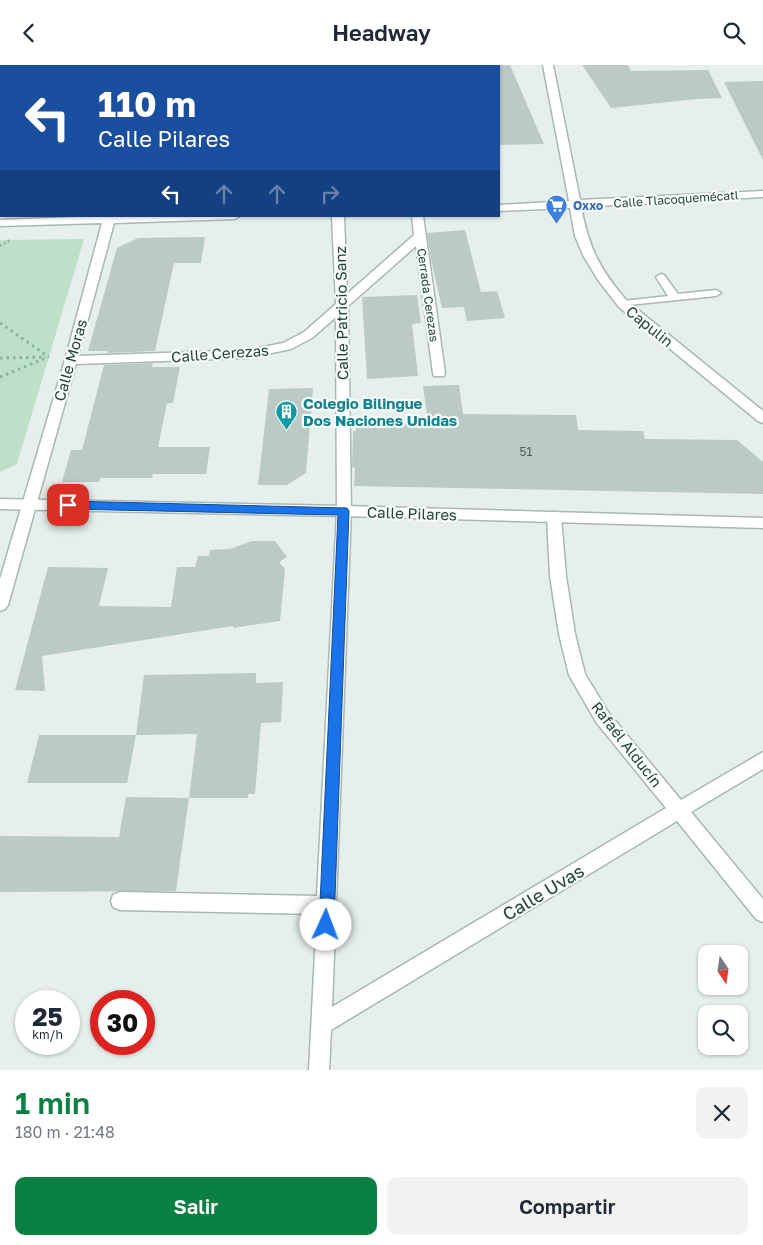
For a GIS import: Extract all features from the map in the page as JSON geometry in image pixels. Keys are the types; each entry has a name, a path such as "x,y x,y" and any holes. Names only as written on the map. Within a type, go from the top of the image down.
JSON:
{"street":[{"name":"Capulin","path":"548,65 581,236 590,260 604,282 623,304 763,418"},
{"name":"Calle Tlacoquemécatl","path":"500,208 763,194"},
{"path":"0,223 193,217"},
{"name":"Calle Patricio Sanz","path":"319,1070 344,511 342,305 338,217"},
{"name":"Cerrada Cerezas","path":"417,217 439,373"},
{"name":"Calle Moras","path":"0,605 71,360 109,219"},
{"name":"Calle Cerezas","path":"71,360 224,355 269,350 299,341 420,236"},
{"name":"Calle Pilares","path":"0,504 344,511 763,523"},
{"name":"Rafaél Alducín","path":"554,517 558,576 567,635 577,675 602,717 763,913"},
{"name":"Calle Uvas","path":"322,1024 763,760"},
{"path":"120,901 327,905"}],"lane":[{"path":"661,277 675,298"},
{"path":"623,304 716,293"}],"path":[{"path":"0,323 49,357"},
{"path":"0,358 49,357"},
{"path":"0,377 49,357"}],"green space":[{"path":"84,239 17,464 0,472 0,240"}],"building":[{"path":"500,65 510,65 544,144 500,145"},
{"path":"582,65 628,65 631,71 708,70 722,98 611,108"},
{"path":"763,81 763,160 724,82"},
{"path":"465,230 481,292 497,291 505,318 467,321 464,307 442,308 427,233"},
{"path":"205,237 201,263 174,263 155,351 107,353 108,351 88,351 117,248 138,238"},
{"path":"417,295 421,323 412,324 418,376 367,379 362,297"},
{"path":"153,363 152,367 180,367 173,403 167,403 158,447 210,447 206,474 153,474 152,478 100,478 99,482 62,482 71,450 82,450 104,365"},
{"path":"459,385 463,414 576,415 578,430 643,431 645,439 737,440 763,462 763,494 354,486 355,468 352,467 353,431 356,431 356,423 428,423 423,386"},
{"name":"Colegio Bilingue Dos Naciones Unidas","path":"313,388 306,473 287,485 258,485 269,389"},
{"path":"252,541 275,541 287,557 279,562 285,569 280,621 233,628 233,626 42,656 45,691 15,690 48,567 108,568 99,606 171,607 177,567 195,567 198,556 209,556 210,550 230,549"},
{"path":"256,673 256,683 283,682 281,722 261,723 255,794 248,794 248,798 189,798 197,734 136,735 144,675"},
{"path":"39,735 136,735 127,783 27,783"},
{"path":"126,797 189,798 176,891 0,892 0,836 119,837"}],"place":[{"name":"Oxxo","path":"557,224"},
{"name":"Colegio Bilingue Dos Naciones Unidas","path":"287,431"}],"route":[{"path":"68,505 344,511 326,925"}]}
